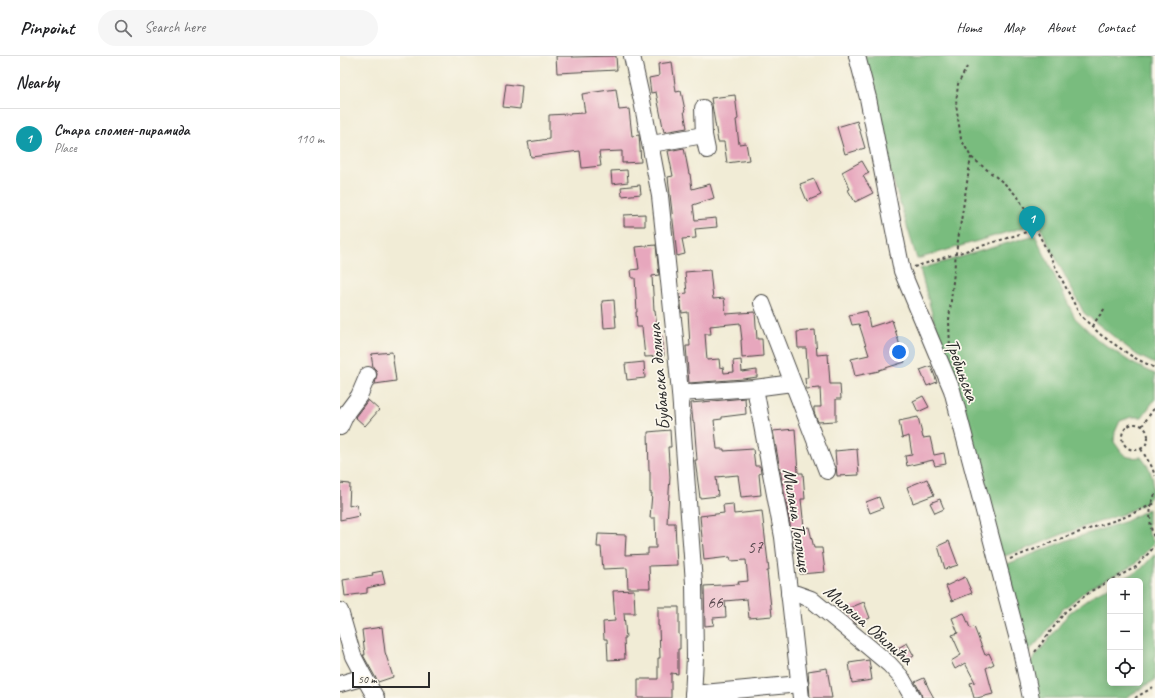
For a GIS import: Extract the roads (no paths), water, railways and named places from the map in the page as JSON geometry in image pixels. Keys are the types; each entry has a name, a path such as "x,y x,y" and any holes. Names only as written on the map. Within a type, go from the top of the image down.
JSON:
{"street":[{"name":"Бубањска долина","path":"632,56 651,144 660,196 680,393 694,582 695,657 693,696"},
{"name":"Требињска","path":"857,56 868,98 902,270 952,390 1024,665 1031,698"},
{"path":"651,144 706,143 703,108"},
{"name":"Милана Топлице","path":"762,303 827,471"},
{"path":"340,427 359,396 368,375"},
{"path":"680,393 755,388 792,383"},
{"name":"Милана Топлице","path":"755,388 782,537 800,691"},
{"name":"Милоша Обилића","path":"789,593 811,599 852,633 901,677 913,698"},
{"path":"340,611 353,656 376,698"},
{"path":"340,684 364,677"},
{"path":"693,696 800,691"}],"place":[{"name":"Стара спомен-пирамида","path":"1032,239"}]}
